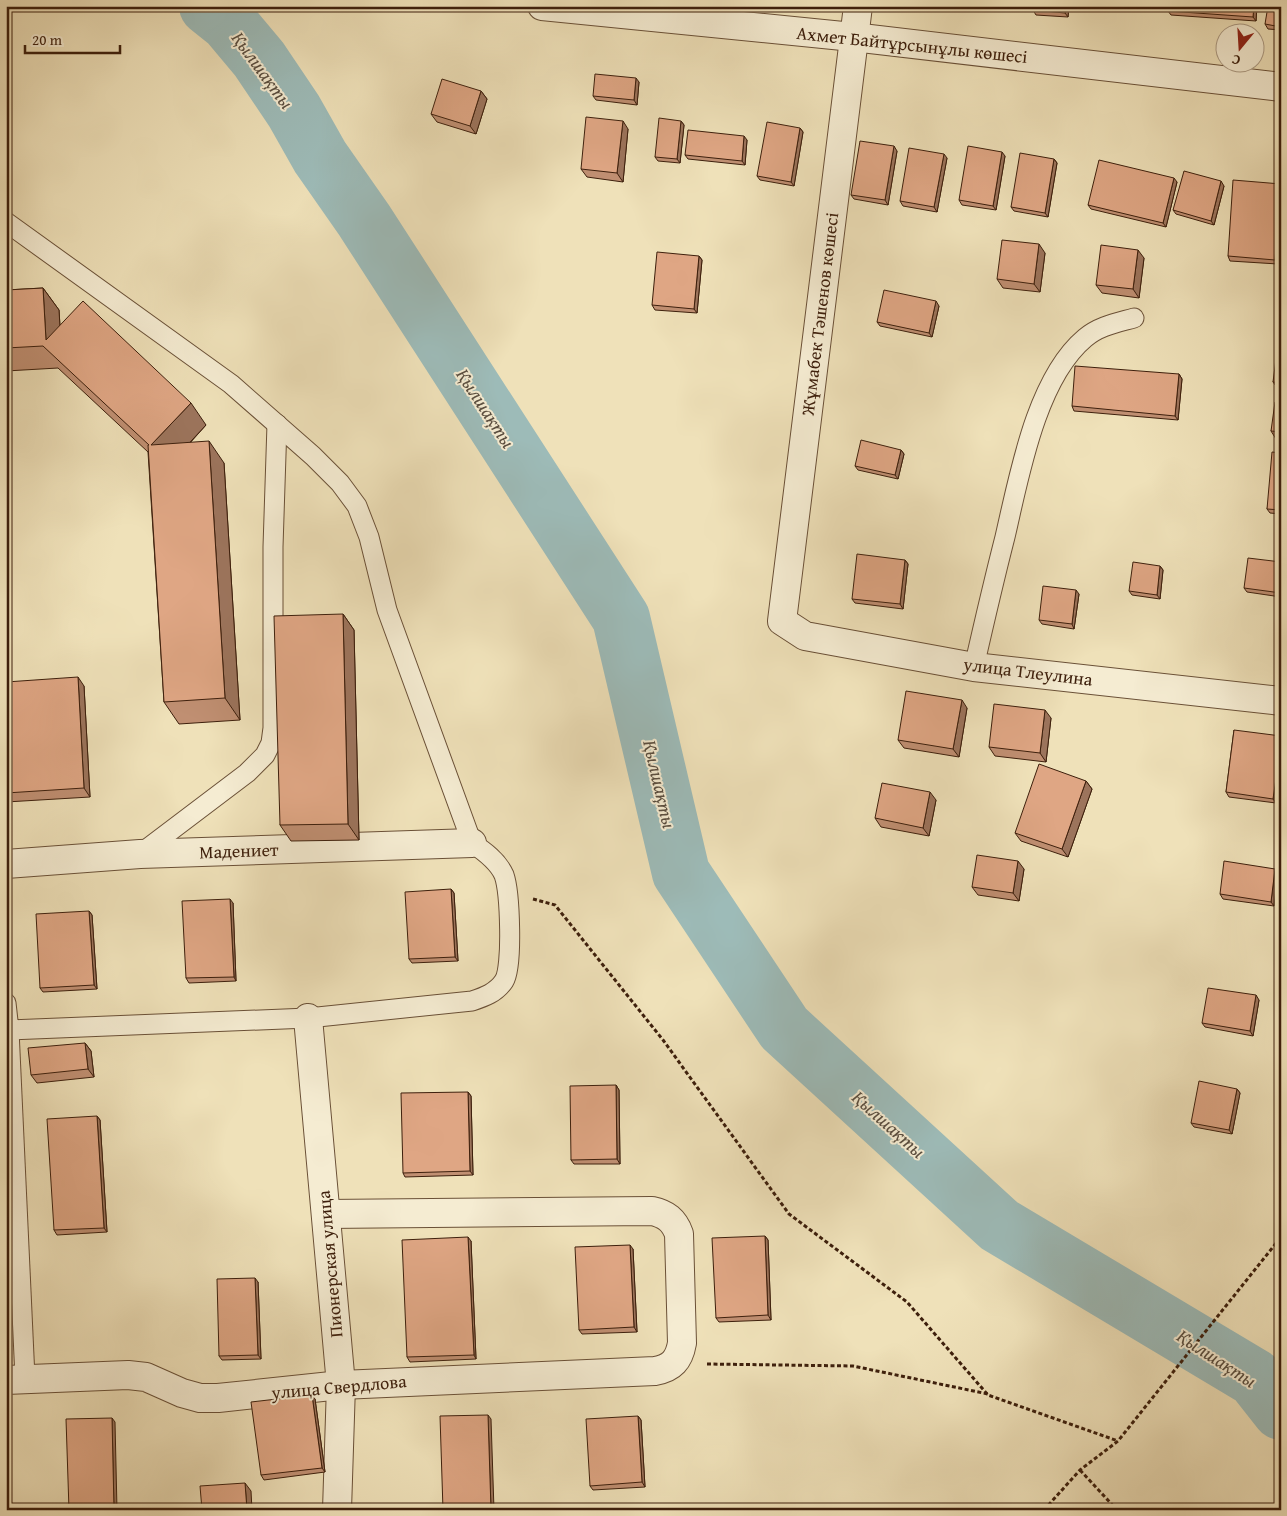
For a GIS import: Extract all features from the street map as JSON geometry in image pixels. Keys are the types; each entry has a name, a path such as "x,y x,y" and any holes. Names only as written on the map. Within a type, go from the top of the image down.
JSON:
{"street":[{"name":"Ахмет Байтұрсынұлы көшесі","path":"542,6 613,10 1281,87"},
{"name":"Жұмабек Тәшенов көшесі","path":"782,621 858,6"},
{"name":"улица Тлеулина","path":"782,621 805,636 974,667 1281,701"},
{"name":"Мадениет","path":"6,864 140,854 472,843"},
{"name":"Пионерская улица","path":"308,1018 341,1384 337,1510"},
{"path":"326,1214 652,1211 662,1213 671,1218 679,1234 682,1343 680,1354 674,1364"},
{"name":"улица Свердлова","path":"16,1379 128,1375 146,1377 200,1398 218,1398 341,1384 655,1371 674,1364"}],"lane":[{"path":"6,222 231,384 340,483 357,506 370,537 387,610 472,843 488,854 503,874 508,893 509,963 504,981 491,994 472,1001 308,1018 9,1030"},
{"path":"974,667 1026,448 1050,387 1065,359 1086,338 1107,325 1134,318"},
{"path":"140,854 247,773 266,755 271,743 273,728 273,547 277,424"},
{"path":"6,1002 9,1030 16,1379"}],"path":[{"path":"508,893 555,905 664,1040 788,1214 907,1302 988,1394"},
{"path":"1044,1510 1080,1470 1118,1441 1281,1237"},
{"path":"674,1364 854,1366 988,1394 1118,1441"},
{"path":"1080,1470 1117,1510"}],"building":[{"path":"1033,6 1066,6 1065,13 1033,10"},
{"path":"1168,6 1254,6 1253,17 1168,11"},
{"path":"1268,6 1281,6 1281,27 1265,24"},
{"path":"595,74 636,78 634,100 593,96"},
{"path":"442,79 481,91 470,126 431,114"},
{"path":"586,117 623,121 617,173 581,169"},
{"path":"659,118 681,121 677,159 655,157"},
{"path":"767,122 800,128 791,182 757,176"},
{"path":"688,130 744,136 742,161 685,155"},
{"path":"860,141 894,146 885,200 851,195"},
{"path":"968,146 1002,152 993,206 959,200"},
{"path":"909,148 944,154 934,207 900,201"},
{"path":"1020,153 1054,159 1045,213 1011,207"},
{"path":"1099,160 1174,178 1163,223 1088,205"},
{"path":"1184,171 1221,181 1211,221 1173,210"},
{"path":"1233,180 1281,184 1275,260 1228,256"},
{"path":"1002,240 1039,244 1034,284 997,279"},
{"path":"1101,245 1138,250 1133,289 1096,285"},
{"path":"657,252 699,256 694,309 652,305"},
{"path":"43,288 46,340 83,301 191,403 151,445 209,441 225,698 164,702 149,445 43,346 6,348 6,290"},
{"path":"884,290 936,301 929,333 877,322"},
{"path":"1276,359 1281,359 1281,383 1273,382"},
{"path":"1075,366 1179,374 1175,416 1072,406"},
{"path":"1275,402 1281,403 1281,432 1271,431"},
{"path":"861,440 901,450 895,475 855,466"},
{"path":"1272,452 1281,453 1281,510 1267,509"},
{"path":"857,554 905,560 900,604 852,599"},
{"path":"1248,558 1281,562 1281,593 1244,588"},
{"path":"1133,562 1160,566 1157,595 1129,591"},
{"path":"1043,586 1076,590 1072,624 1039,620"},
{"path":"343,614 348,824 280,825 274,616"},
{"path":"78,677 84,788 6,793 6,682"},
{"path":"906,691 962,700 953,749 898,740"},
{"path":"994,704 1045,710 1040,753 989,747"},
{"path":"1234,730 1281,736 1273,799 1226,792"},
{"path":"1039,764 1086,781 1062,849 1015,833"},
{"path":"882,783 930,792 923,828 875,818"},
{"path":"977,855 1018,861 1013,893 972,887"},
{"path":"1224,861 1275,869 1271,902 1220,894"},
{"path":"451,889 455,957 409,959 405,892"},
{"path":"230,899 234,977 186,978 182,901"},
{"path":"89,911 94,985 40,988 36,914"},
{"path":"1208,988 1256,995 1250,1031 1202,1023"},
{"path":"85,1043 88,1069 31,1075 28,1048"},
{"path":"1199,1081 1237,1089 1229,1130 1191,1123"},
{"path":"616,1085 617,1159 571,1160 570,1086"},
{"path":"468,1092 470,1171 403,1173 401,1093"},
{"path":"97,1116 104,1228 54,1230 47,1119"},
{"path":"765,1236 768,1315 716,1318 712,1238"},
{"path":"468,1237 474,1355 407,1357 402,1240"},
{"path":"630,1245 634,1327 579,1330 575,1247"},
{"path":"255,1278 258,1355 219,1356 217,1279"},
{"path":"312,1395 322,1468 261,1475 251,1402"},
{"path":"488,1415 491,1510 443,1510 440,1416"},
{"path":"638,1416 642,1482 590,1486 586,1419"},
{"path":"112,1418 114,1510 69,1510 66,1419"},
{"path":"245,1483 247,1510 202,1510 200,1486"}],"waterway":[{"name":"Қылшақты","path":"208,6 228,22 259,59 294,111 320,157 364,220 621,618 681,873 784,1028 999,1225 1255,1378 1281,1411"}]}
